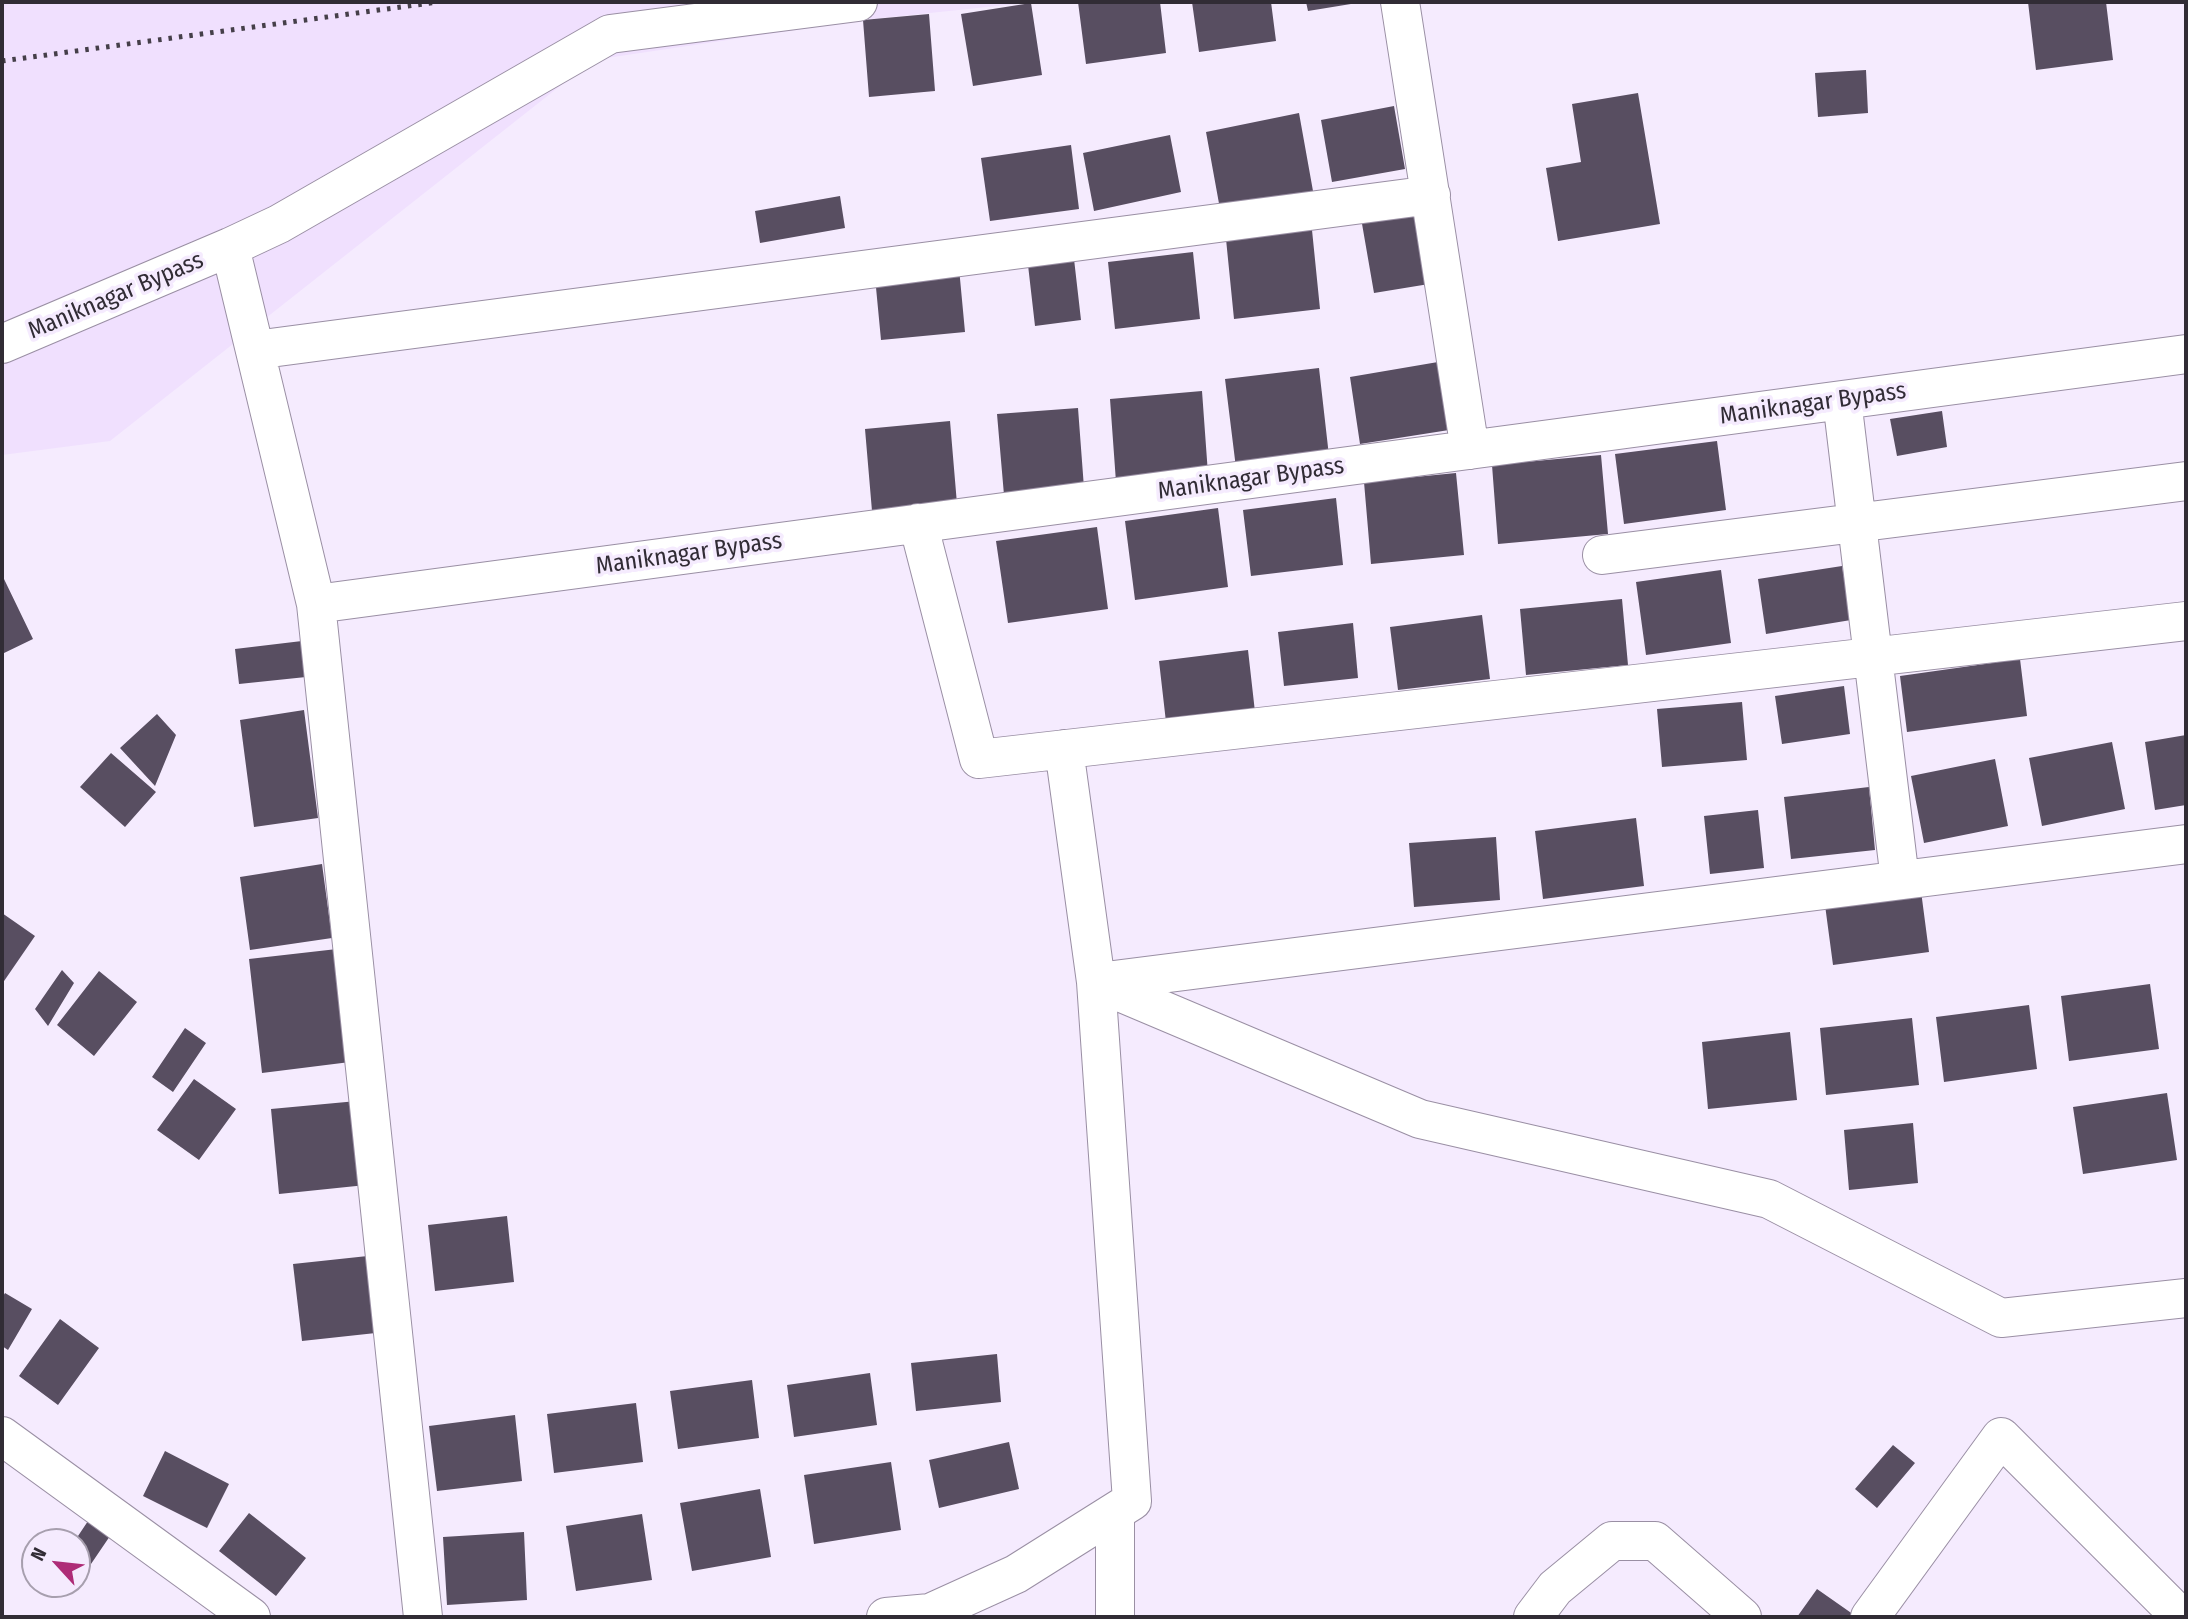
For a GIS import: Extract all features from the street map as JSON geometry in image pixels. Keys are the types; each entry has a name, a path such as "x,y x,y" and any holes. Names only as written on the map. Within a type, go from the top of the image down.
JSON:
{"street":[{"name":"Maniknagar Bypass","path":"2,344 279,224 610,34 858,2"},
{"path":"1401,2 1470,450"},
{"path":"255,350 1431,195"},
{"path":"230,247 316,604 423,1617"},
{"name":"Maniknagar Bypass","path":"316,604 2186,354"},
{"path":"1842,400 1900,880"},
{"path":"1602,555 2186,481"},
{"path":"918,523 979,759 2186,621"},
{"path":"886,1617 930,1613 1016,1574 1132,1502 1096,982 1064,749"},
{"path":"1096,982 2186,844"},
{"path":"1096,982 1420,1119 1769,1199 2001,1318 2186,1298"},
{"path":"2,1436 251,1617"},
{"path":"1870,1617 2001,1437 2181,1617"},
{"path":"1115,1512 1115,1617"},
{"path":"1533,1617 1555,1588 1612,1541 1655,1541 1742,1617"}],"shaded area":[{"path":"2,2 1035,2 863,20 593,60 110,441 2,455"}],"building":[{"path":"1078,2 1160,2 1166,53 1086,64"},
{"path":"1192,2 1271,2 1276,41 1199,52"},
{"path":"1306,2 1357,2 1357,3 1308,11"},
{"path":"2028,2 2106,2 2113,60 2036,70"},
{"path":"1031,3 1042,75 973,86 961,14"},
{"path":"929,14 935,91 869,97 863,20"},
{"path":"1866,70 1868,113 1818,117 1815,73"},
{"path":"1638,93 1660,224 1558,241 1546,168 1581,162 1572,104"},
{"path":"1394,106 1405,169 1332,182 1321,120"},
{"path":"1299,113 1313,191 1220,209 1206,132"},
{"path":"1170,135 1181,192 1094,211 1083,153"},
{"path":"1071,145 1079,209 990,221 981,158"},
{"path":"840,196 845,228 760,243 755,211"},
{"path":"1417,209 1429,284 1374,293 1361,218"},
{"path":"1312,230 1320,309 1234,319 1226,239"},
{"path":"1193,252 1200,319 1115,329 1108,262"},
{"path":"1074,259 1081,320 1035,326 1028,265"},
{"path":"959,268 965,332 881,340 875,277"},
{"path":"1438,362 1449,430 1360,444 1350,377"},
{"path":"1319,368 1329,456 1236,468 1225,379"},
{"path":"1202,391 1208,474 1116,482 1110,399"},
{"path":"1078,408 1084,488 1004,495 997,414"},
{"path":"1942,411 1947,447 1897,456 1890,419"},
{"path":"950,421 957,504 872,511 865,429"},
{"path":"1717,441 1726,510 1624,524 1615,454"},
{"path":"1601,455 1608,534 1498,544 1492,465"},
{"path":"1456,473 1464,555 1371,564 1364,482"},
{"path":"1336,498 1343,565 1251,576 1243,510"},
{"path":"1218,508 1228,587 1135,600 1125,521"},
{"path":"1097,527 1108,609 1008,623 996,541"},
{"path":"1842,566 1851,620 1766,634 1758,579"},
{"path":"1721,570 1731,643 1646,655 1636,582"},
{"path":"4,579 33,639 2,654 2,580"},
{"path":"1622,599 1628,665 1526,675 1520,609"},
{"path":"1482,615 1490,679 1398,690 1390,627"},
{"path":"1353,623 1358,678 1284,686 1278,632"},
{"path":"302,641 306,677 239,684 235,649"},
{"path":"1248,650 1255,712 1166,722 1159,661"},
{"path":"2020,659 2027,716 1907,732 1900,676"},
{"path":"1844,686 1850,734 1782,744 1775,696"},
{"path":"1742,702 1747,760 1662,767 1657,709"},
{"path":"304,710 318,818 254,827 240,720"},
{"path":"157,714 176,735 155,786 120,748"},
{"path":"2186,735 2186,805 2155,810 2145,742"},
{"path":"2112,742 2125,809 2042,826 2029,758"},
{"path":"111,753 156,792 125,827 80,787"},
{"path":"1995,759 2008,826 1924,843 1911,776"},
{"path":"1869,787 1875,850 1791,859 1784,797"},
{"path":"1758,810 1764,868 1710,874 1704,816"},
{"path":"1636,818 1644,886 1543,899 1535,831"},
{"path":"1496,837 1500,900 1414,907 1409,843"},
{"path":"322,864 332,938 250,950 240,877"},
{"path":"1921,891 1929,952 1833,965 1825,905"},
{"path":"2,913 35,936 2,984"},
{"path":"337,949 350,1062 262,1073 249,959"},
{"path":"62,970 74,983 48,1026 35,1009"},
{"path":"99,971 137,1002 94,1056 57,1025"},
{"path":"2150,984 2159,1049 2069,1061 2061,996"},
{"path":"2029,1005 2037,1069 1944,1082 1936,1017"},
{"path":"1912,1018 1919,1085 1826,1095 1820,1028"},
{"path":"185,1028 206,1043 173,1092 152,1077"},
{"path":"1790,1032 1797,1100 1708,1109 1702,1042"},
{"path":"194,1079 236,1109 199,1160 157,1130"},
{"path":"2167,1093 2177,1160 2083,1174 2073,1107"},
{"path":"357,1101 366,1185 279,1194 271,1109"},
{"path":"1913,1123 1918,1183 1849,1190 1844,1130"},
{"path":"507,1216 514,1282 435,1291 428,1225"},
{"path":"377,1255 385,1332 302,1341 293,1264"},
{"path":"5,1293 32,1309 8,1350 2,1346 2,1298"},
{"path":"60,1319 99,1348 58,1405 19,1376"},
{"path":"997,1354 1001,1402 916,1411 911,1363"},
{"path":"870,1373 877,1425 794,1437 787,1385"},
{"path":"752,1380 759,1438 678,1449 670,1391"},
{"path":"636,1403 643,1462 554,1473 547,1414"},
{"path":"515,1415 522,1481 437,1491 429,1426"},
{"path":"1009,1442 1019,1489 939,1508 929,1460"},
{"path":"1893,1445 1915,1463 1877,1508 1855,1489"},
{"path":"165,1451 229,1484 207,1528 143,1496"},
{"path":"891,1462 901,1530 814,1544 804,1475"},
{"path":"760,1489 771,1557 692,1571 680,1503"},
{"path":"249,1513 306,1558 276,1596 219,1551"},
{"path":"642,1514 652,1580 576,1591 566,1526"},
{"path":"88,1521 110,1536 91,1564 91,1528 83,1528"},
{"path":"524,1532 527,1600 447,1605 443,1537"},
{"path":"1817,1589 1857,1617 1797,1617"}],"railway":[{"path":"2,61 438,2"}]}
